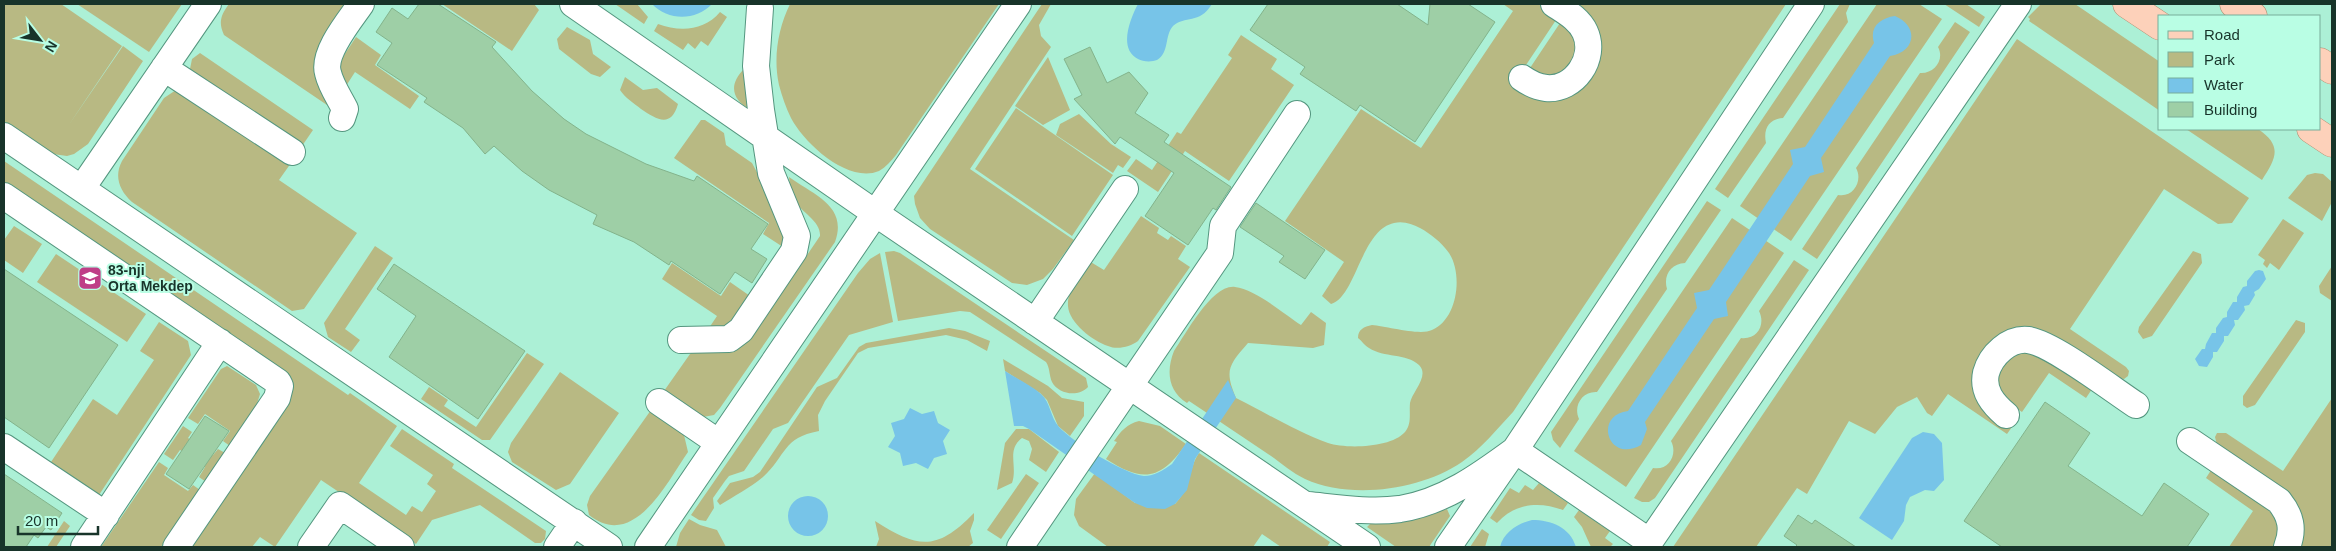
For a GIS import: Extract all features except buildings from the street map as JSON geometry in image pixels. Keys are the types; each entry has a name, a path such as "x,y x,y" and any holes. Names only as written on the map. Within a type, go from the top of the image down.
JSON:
{"main road":[{"path":"2126,4 2158,25"},
{"path":"2234,4 2251,15"},
{"path":"2321,63 2332,70"},
{"path":"2312,130 2332,143"}],"street":[{"path":"82,188 208,4"},
{"path":"342,118 345,109 331,84 327,70 328,59 334,45 362,4"},
{"path":"573,4 875,213 1367,547"},
{"path":"648,547 1018,4"},
{"path":"1522,78 1538,87 1548,89 1560,87 1570,82 1584,66 1588,54 1586,33 1572,16 1554,4"},
{"path":"1448,547 1516,450 1811,4"},
{"path":"1516,450 1648,545 2018,4"},
{"path":"681,340 729,339 741,330 794,251 797,236 771,173 765,137 756,66 760,8"},
{"path":"164,68 292,152"},
{"path":"1020,547 1100,432 1220,252 1223,226 1297,114"},
{"path":"4,136 609,547"},
{"path":"1035,322 1125,189"},
{"path":"4,196 274,378 280,386 280,392 176,547"},
{"path":"2006,415 1997,407 1987,393 1986,374 1994,357 2004,347 2026,340 2048,347 2136,405"},
{"path":"84,547 220,342"},
{"path":"660,402 719,443"},
{"path":"2190,441 2279,501 2287,511 2291,522 2291,535 2287,547"},
{"path":"4,447 106,515"},
{"path":"1305,505 1377,510 1400,509 1426,503 1481,476 1516,450"},
{"path":"311,547 340,505 401,547"},
{"path":"557,547 574,522"}],"green space":[{"path":"4,4 61,4 122,46 68,126 123,46 143,61 88,144 74,154 67,156 53,154 4,121"},
{"path":"77,4 182,4 149,52"},
{"path":"229,4 351,4 327,105 224,35 221,19"},
{"path":"442,4 534,4 539,10 512,51"},
{"path":"615,4 637,4 648,17 644,24"},
{"path":"790,4 999,4 896,155 879,171 867,173 854,172 828,159 806,139 789,114 779,85 776,64 782,23"},
{"path":"1042,4 1051,4 1039,25 1041,36 1051,47 970,169 1074,240 1053,269 1043,279 1027,285 1012,283 930,229 920,218 914,196"},
{"path":"1503,4 1538,4 1558,17 1514,83 1585,81 1569,4 1786,4 1513,412 1483,445 1462,462 1445,472 1406,485 1385,489 1343,489 1305,479 1189,401 1187,403 1181,398 1172,387 1170,380 1171,358 1200,311 1217,293 1226,288 1235,287 1243,289 1269,303 1301,325 1311,312 1326,323 1324,345 1313,348 1248,343 1236,357 1230,368 1230,381 1236,398 1305,433 1336,445 1368,446 1379,444 1390,441 1405,432 1409,422 1411,399 1422,379 1422,369 1414,361 1369,348 1358,338 1358,335 1362,329 1372,325 1427,332 1441,324 1448,316 1456,295 1456,272 1449,253 1443,245 1420,228 1408,223 1394,223 1383,228 1374,238 1347,289 1340,299 1331,304 1322,296 1344,262 1285,221 1361,109 1421,148 1513,11"},
{"path":"1840,4 1850,4 1846,13 1848,22 1783,118 1774,120 1768,126 1765,133 1766,143 1728,198 1715,189"},
{"path":"1877,4 1919,4 1942,19 1791,241 1740,206"},
{"path":"1944,4 1966,4 1985,17 1979,27"},
{"path":"2041,4 2075,4 2158,61 2158,110 2029,21 2028,17"},
{"path":"720,12 727,17 708,46 701,41 695,49 688,43 683,50 654,31 658,24 683,29 699,26 707,23"},
{"path":"1562,20 1573,29 1579,54 1557,78 1528,71"},
{"path":"1955,22 1970,32 1817,259 1802,249 1838,195 1849,194 1856,187 1858,173 1856,168 1920,73 1930,71 1937,65 1940,57 1938,47"},
{"path":"567,27 590,40 593,54 611,67 600,77 591,74 559,49 557,39"},
{"path":"1241,35 1277,59 1271,69 1294,85 1229,181 1185,151 1158,192 1127,171 1136,159 1152,170 1177,132 1181,134 1232,58 1228,55"},
{"path":"356,37 381,55 375,65 419,96 410,109 355,72 346,86 337,66"},
{"path":"2017,39 2249,198 2232,223 2218,224 2164,189 2070,329 2126,367 2129,371 2128,376 2124,379 2119,378 2049,333 2028,327 2019,329 1989,344 1999,418 2012,427 2007,434 1948,394 1932,416 1927,413 1917,397 1897,407 1875,434 1849,421 1807,494 1797,488 1756,547 1673,547"},
{"path":"200,53 313,130 302,146 190,69 192,59"},
{"path":"1048,57 1070,110 1043,125 1015,106"},
{"path":"744,69 746,91 751,110 740,102 734,92 736,81"},
{"path":"625,77 643,90 657,88 678,104 675,112 671,117 662,120 641,109 620,90"},
{"path":"176,90 291,163 279,180 357,233 304,309 292,311 132,202 121,188 118,172 122,161 164,98"},
{"path":"1016,108 1113,175 1072,236 975,169"},
{"path":"1079,114 1111,144 1131,157 1123,168 1118,165 1113,173 1056,135 1060,124"},
{"path":"701,120 705,120 724,133 726,145 752,163 789,232 783,247 763,234 769,223 674,158"},
{"path":"2187,130 2259,130 2271,141 2275,153 2271,165 2262,180"},
{"path":"4,161 348,395 350,393 397,426 359,483 406,515 412,506 422,512 436,491 427,484 433,475 390,446 402,429 454,464 452,468 546,531 545,539 541,543 535,543 480,505 432,520 416,544 321,480 275,547 260,537 252,547 189,547 291,396 292,387 290,379 287,374 4,182"},
{"path":"2323,174 2332,182 2332,202 2322,221 2288,198 2307,175"},
{"path":"789,177 818,196 833,210 837,219 838,230 835,242 720,408 714,415 703,417 664,391 694,351 730,349 744,344 750,339 820,236 818,226 793,198"},
{"path":"1707,201 1721,210 1685,263 1669,271 1666,279 1667,289 1597,392 1587,394 1580,400 1577,409 1579,419 1560,448 1553,440 1551,432"},
{"path":"1141,216 1159,228 1157,233 1168,240 1171,236 1186,246 1178,259 1190,267 1138,341 1131,345 1115,348 1102,344 1077,325 1069,312 1068,300 1075,282 1089,261 1104,270"},
{"path":"1732,218 1784,253 1626,487 1574,451"},
{"path":"2283,219 2304,233 2279,270 2270,263 2267,268 2263,264 2265,260 2258,255"},
{"path":"14,226 42,244 23,273 4,260 4,240"},
{"path":"375,246 393,258 345,329 360,340 351,352 328,337 324,323"},
{"path":"894,251 900,253 1086,378 1088,387 1074,393 1059,390 1052,382 1046,362 970,312 960,311 898,321 885,252"},
{"path":"2193,251 2201,254 2202,263 2152,336 2143,339 2138,332 2139,327"},
{"path":"880,253 893,322 849,335 788,423 773,429 744,471 729,476 725,481 713,498 714,508 706,521 699,520 691,515 858,273 870,259"},
{"path":"56,254 146,314 127,342 37,282"},
{"path":"1794,260 1809,270 1655,498 1649,502 1642,502 1634,498 1653,468 1664,467 1671,461 1673,446 1671,441 1741,338 1752,337 1759,331 1761,316 1759,311"},
{"path":"672,263 721,296 730,282 750,296 728,329 709,328 717,316 662,279"},
{"path":"2332,266 2332,301 2320,293 2319,286"},
{"path":"2296,320 2305,323 2305,332 2255,405 2247,408 2243,405 2243,396"},
{"path":"159,322 188,341 191,355 99,495 51,462 93,399 117,415 154,360 140,351"},
{"path":"949,328 965,331 990,341 987,351 967,340 946,335 868,348 858,353 825,401 818,415 819,431 807,434 791,443 763,477 720,505 717,501 730,483 753,477 760,472 817,387 837,378 859,347 866,343"},
{"path":"2023,348 2094,386 2086,398 2049,373 2022,412 2009,403 1997,386 1999,366"},
{"path":"527,353 544,364 490,440 482,440 421,399 429,387 448,400 444,406 476,427"},
{"path":"1003,359 1048,386 1062,398 1084,402 1084,416 1070,436 1058,426 1047,400 1040,393 1005,371"},
{"path":"227,366 256,385 260,394 256,407 230,446 223,441 230,431 205,414 198,424 188,418 221,369"},
{"path":"560,372 619,413 570,484 556,490 512,462 508,452 511,443"},
{"path":"2332,398 2332,547 2298,547 2301,537 2217,445 2215,437 2217,433 2226,433 2283,471"},
{"path":"651,410 684,435 688,452 670,480 648,508 635,519 620,525 605,524 589,515 587,505 590,496"},
{"path":"1139,421 1160,426 1186,444 1168,465 1150,474 1131,472 1106,459 1117,442 1114,441 1119,434 1128,426"},
{"path":"183,426 192,432 188,438 213,455 218,449 225,453 206,482 199,477 205,467 180,450 173,460 164,454"},
{"path":"1016,429 1029,429 1059,452 1046,472 1029,460 1032,449 1029,441 1022,438 1017,443 1013,453 1014,470 1012,483 997,490 1005,443"},
{"path":"1199,453 1330,542 1327,547 1281,547 1262,534 1253,547 1108,547 1079,526 1074,515 1076,499 1095,473 1135,503 1175,504 1185,491"},
{"path":"159,462 168,468 164,475 188,491 193,485 200,490 161,547 101,547"},
{"path":"2213,467 2268,505 2280,521 2275,547 2229,547 2253,511 2206,478"},
{"path":"1026,474 1039,483 1001,539 987,530"},
{"path":"1539,483 1568,503 1563,510 1545,505 1536,505 1512,511 1497,523 1490,518 1510,488 1519,493 1525,485 1533,490"},
{"path":"1447,509 1450,516 1429,547 1396,547 1367,527 1372,522 1401,522"},
{"path":"1579,510 1610,531 1605,538 1613,544 1610,547 1591,547 1582,527 1574,517"},
{"path":"974,513 974,520 970,531 973,543 968,547 876,547 879,539 875,521 904,537 927,542 938,540 949,534"},
{"path":"689,519 700,525 717,530 726,547 676,547 680,533"},
{"path":"64,521 70,526 56,547 47,547"},
{"path":"1482,529 1489,534 1485,547 1470,547"}],"water":[{"path":"652,4 712,4 698,14 682,17 666,14"},
{"path":"1138,4 1212,4 1202,15 1173,26 1170,30 1164,53 1157,60 1148,61 1140,60 1128,48 1129,25"},
{"path":"1895,16 1903,20 1911,32 1909,44 1899,54 1890,56 1821,158 1824,172 1810,176 1726,302 1728,316 1714,319 1645,422 1647,429 1641,445 1630,449 1620,448 1613,444 1609,437 1608,429 1611,421 1617,414 1628,411 1697,308 1694,293 1709,290 1793,164 1790,150 1805,147 1874,43 1874,28 1880,21"},
{"path":"2255,271 2263,271 2266,279 2259,289 2254,292 2255,295 2249,305 2244,306 2245,310 2238,320 2234,320 2235,325 2228,336 2224,336 2224,341 2217,352 2213,352 2213,357 2207,367 2199,366 2195,359 2202,349 2205,349 2212,333 2216,333 2216,328 2223,318 2227,317 2227,312 2233,302 2237,302 2237,297 2243,287 2247,286 2247,281"},
{"path":"1005,371 1041,394 1047,402 1056,423 1075,441 1112,464 1144,476 1155,474 1172,464 1228,380 1236,398 1195,459 1187,490 1175,504 1165,509 1147,508 1135,503 1029,429 1023,426 1014,426"},
{"path":"910,408 922,414 934,411 938,423 950,430 943,441 947,454 934,458 928,469 916,463 903,466 900,453 888,447 895,436 891,423 904,419"},
{"path":"1923,432 1934,434 1942,443 1944,480 1934,491 1925,490 1910,497 1906,505 1904,521 1892,540 1859,518 1912,438"},
{"path":"804,496 812,496 819,499 825,505 828,516 825,527 819,533 812,536 804,536 797,533 791,527 788,520 788,512 791,505 797,499"},
{"path":"1532,520 1546,521 1559,526 1569,534 1576,547 1500,547 1512,529"}],"place":[{"name":"83-nji Orta Mekdep","path":"90,278"}]}
